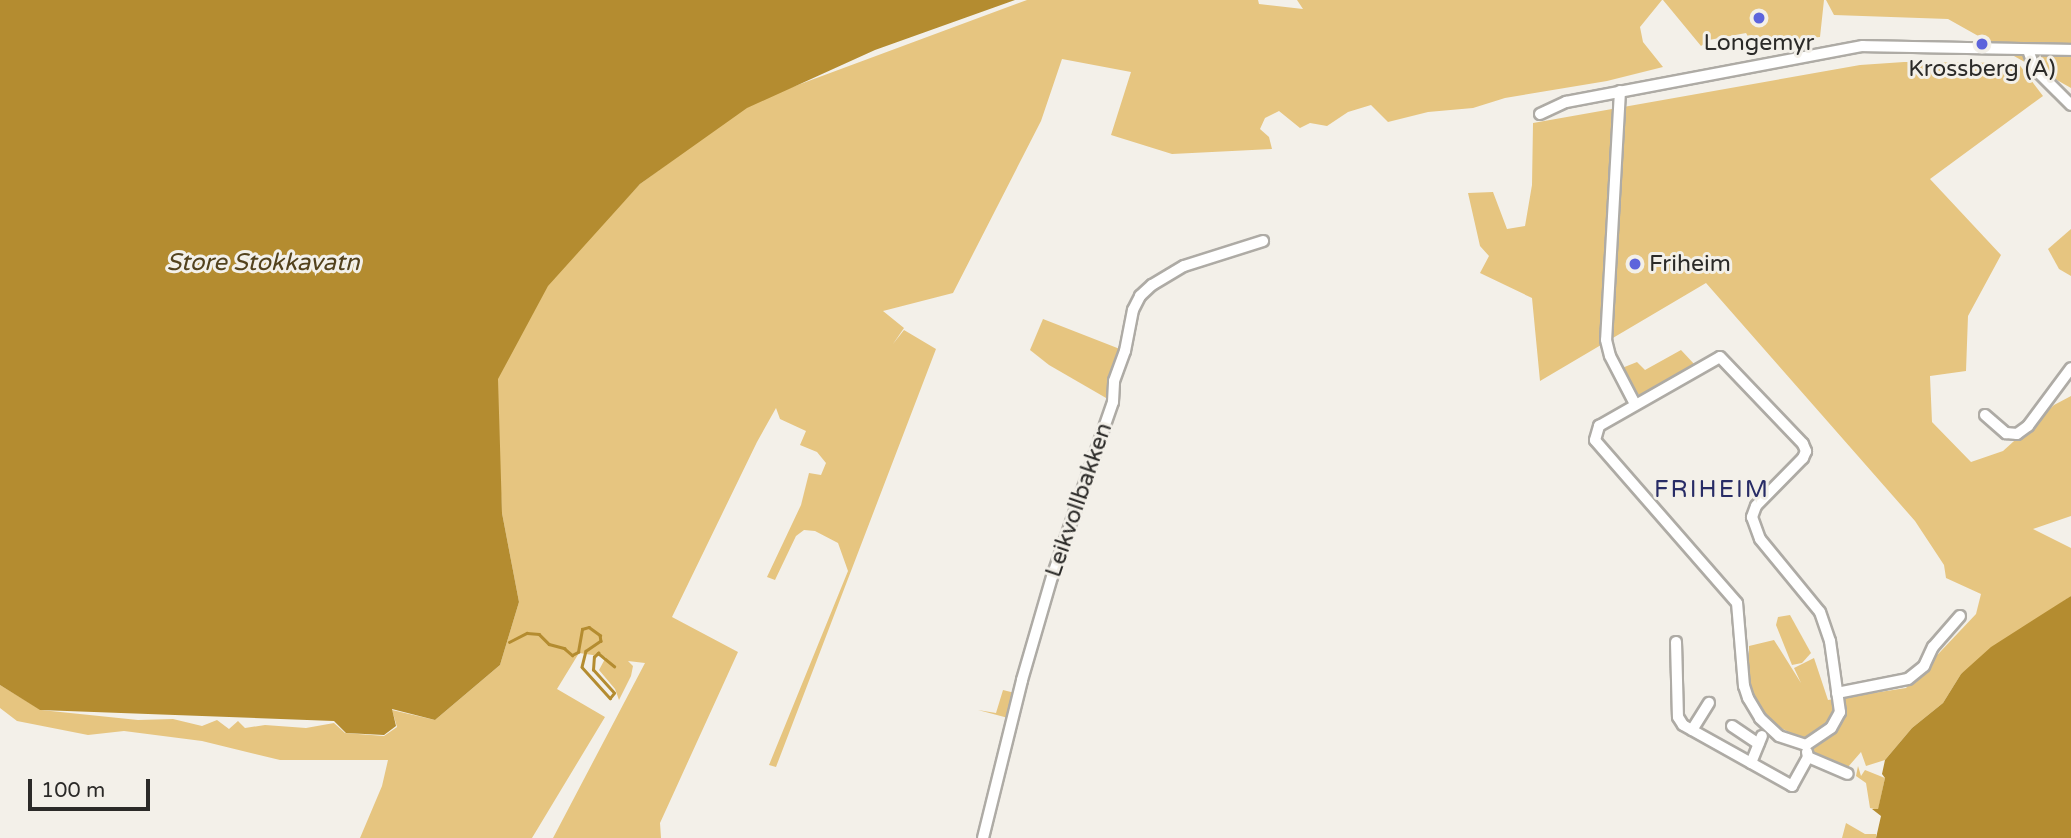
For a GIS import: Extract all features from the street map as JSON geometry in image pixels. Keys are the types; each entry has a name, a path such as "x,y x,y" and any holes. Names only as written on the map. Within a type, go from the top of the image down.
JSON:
{"street":[{"path":"1540,114 1566,102 1863,46 2071,50"},
{"path":"2028,50 2035,69 2071,105"},
{"path":"1619,91 1606,347 1635,404"},
{"name":"Leikvollbakken","path":"983,838 1022,680 1052,577 1113,402 1114,381 1125,351 1133,310 1140,296 1152,285 1184,266 1263,241"},
{"path":"1720,357 1804,444 1806,451 1803,458 1756,506 1752,517 1760,539 1823,617 1840,712 1837,721 1806,745 1779,736 1760,718 1748,698 1744,687 1737,603 1595,440 1598,426 1720,357"},
{"path":"1985,415 2006,433 2017,434 2028,426 2071,368"},
{"path":"1837,693 1908,679 1924,666 1933,648 1961,616"},
{"path":"1676,642 1678,717 1683,725 1792,786 1808,757 1806,745"},
{"path":"1692,730 1709,704"},
{"path":"1732,726 1760,740 1751,763"},
{"path":"1808,757 1848,774"}],"shaded area":[{"path":"1027,0 1258,0 1259,4 1303,9 1297,0 1662,0 1640,27 1643,42 1663,67 1607,81 1505,98 1473,108 1428,112 1388,122 1371,105 1348,112 1327,126 1310,123 1300,128 1279,111 1265,118 1260,129 1269,137 1272,149 1172,154 1111,135 1131,72 1062,59 1041,121 953,293 883,311 904,328 893,344 904,330 936,349 776,767 769,765 848,571 838,543 815,531 804,530 796,536 775,580 767,577 801,505 809,473 821,475 826,463 817,452 800,445 806,431 780,419 776,408 757,442 672,617 738,652 660,823 661,838 553,838 645,663 628,661 633,666 631,676 619,700 615,689 599,670 606,657 579,653 557,689 605,717 532,838 360,838 382,786 388,760 280,760 202,741 124,731 88,735 17,721 0,708 0,685 41,710 138,720 173,719 202,726 217,720 229,729 238,721 245,728 265,725 306,728 334,723 345,733 384,736 397,727 392,710 435,720 500,665 519,602 502,513 495,377 546,284 640,184 752,102"},
{"name":"Longemyr","path":"1663,0 1824,0 1820,37 1752,43 1746,33 1709,40 1701,46"},
{"path":"1826,0 2071,0 2071,88 1948,19 1834,15"},
{"path":"1904,62 2018,63 2043,96 1930,179 2001,255 1968,316 1966,371 1930,376 1932,422 1971,462 2003,451 2054,405 2071,396 2071,516 2033,529 2071,548 2071,596 1961,674 1943,703 1912,728 1885,760 1866,766 1861,752 1848,767 1813,752 1804,740 1771,723 1749,687 1749,646 1774,640 1801,683 1794,668 1814,658 1828,700 1906,688 1976,614 1981,594 1946,578 1944,565 1915,521 1706,283 1540,381 1532,298 1480,273 1489,256 1480,246 1468,193 1493,192 1507,229 1525,226 1532,185 1533,123 1860,65"},
{"path":"2071,229 2071,276 2059,269 2048,249"},
{"path":"1043,319 1125,351 1113,402 1049,365 1030,350"},
{"path":"1681,350 1696,366 1644,396 1634,393 1622,368 1637,362 1645,370"},
{"path":"1790,615 1811,653 1802,663 1792,665 1776,625 1778,617"},
{"path":"1023,680 1028,681 990,838 983,838 1012,719 978,710 996,713 1003,690 1019,694"},
{"path":"1858,766 1861,776 1865,770 1885,778 1878,810 1870,808 1866,783 1856,776"},
{"path":"1846,823 1865,834 1876,834 1876,838 1842,838"}],"water":[{"name":"Store Stokkavatn","path":"0,0 1015,0 875,50 747,108 640,184 548,286 498,379 502,513 519,602 500,665 435,720 392,709 396,726 384,735 346,733 334,721 40,710 0,685"},
{"path":"2071,596 2071,838 1876,838 1881,816 1872,809 1878,809 1885,778 1882,774 1885,760 1912,728 1943,703 1961,674 1991,647"}],"waterway":[{"path":"509,642 527,633 539,634 549,644 564,648 572,655 578,652 582,629 589,627 600,635 601,641 586,651 582,667 610,698 614,693 593,670 594,657 598,653 614,666"}],"place":[{"name":"Longemyr","path":"1759,18"},
{"name":"Krossberg (A)","path":"1982,44"},
{"name":"Friheim","path":"1635,264"}],"district":[{"name":"FRIHEIM","path":"1712,490"}]}
